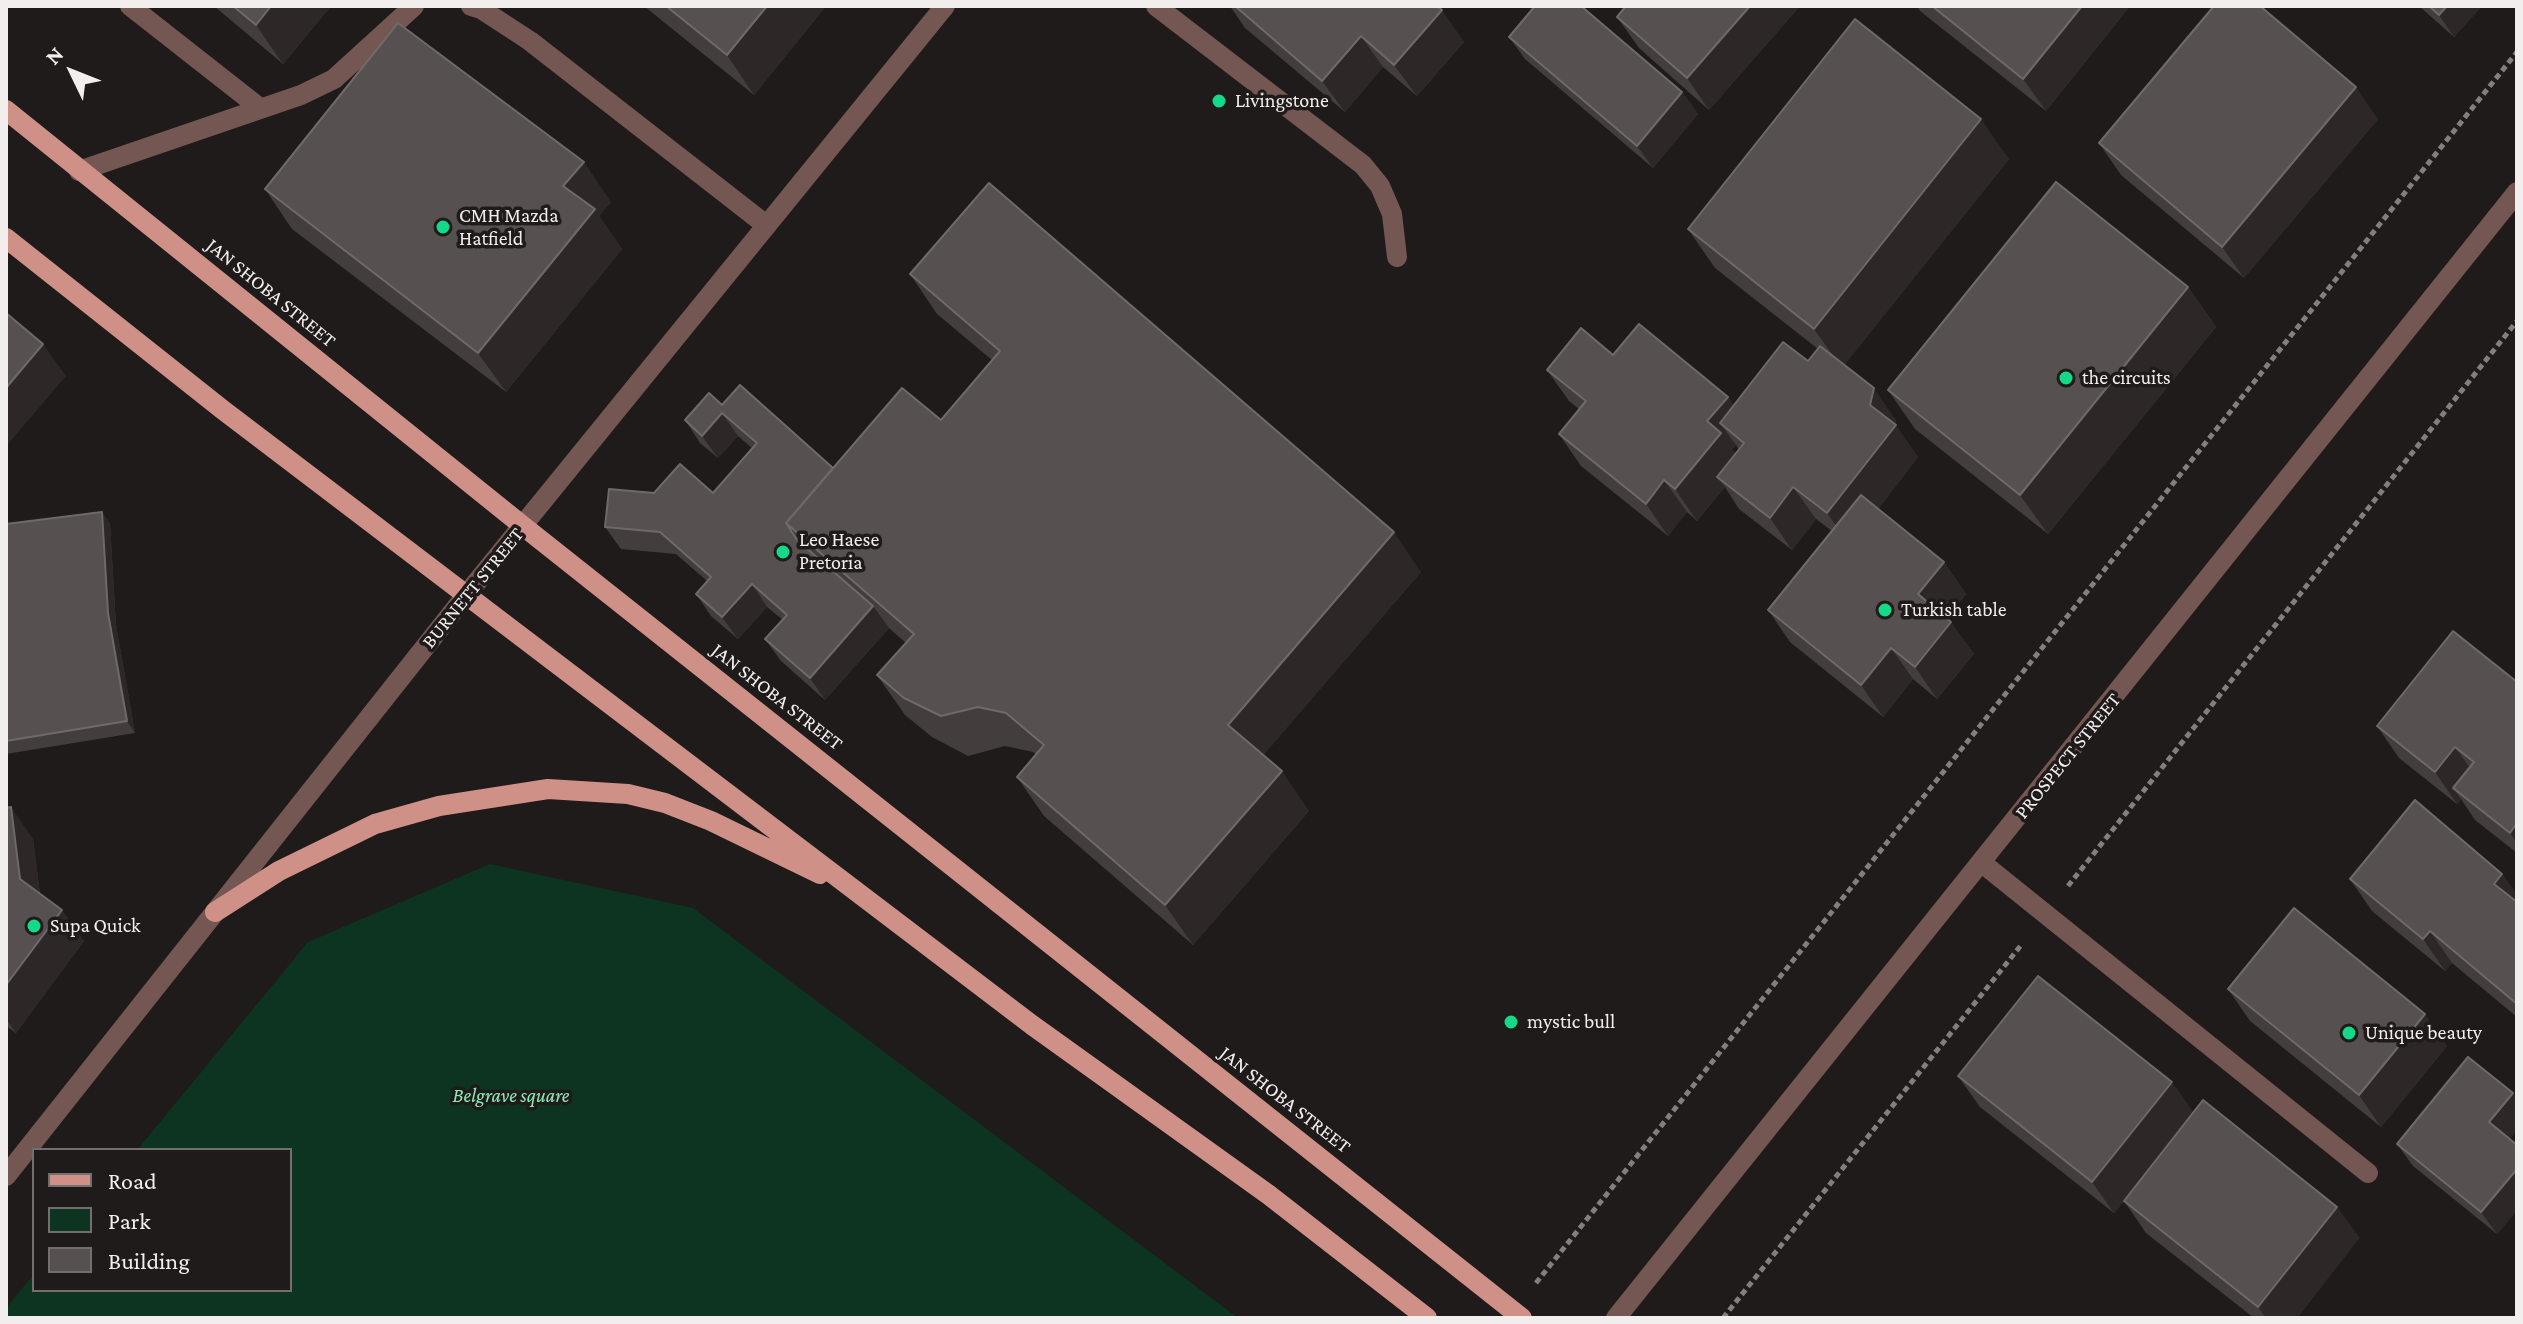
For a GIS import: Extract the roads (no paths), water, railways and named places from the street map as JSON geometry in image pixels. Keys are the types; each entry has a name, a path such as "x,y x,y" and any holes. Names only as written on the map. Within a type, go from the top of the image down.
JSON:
{"main road":[{"name":"JAN SHOBA STREET","path":"6,110 523,526 1518,1315"},
{"path":"6,238 223,410 1032,1025 1269,1195 1427,1318"},
{"path":"215,912 279,871 375,824 439,806 548,789 628,794 665,803 711,821 860,893"}],"street":[{"path":"130,6 260,108"},
{"path":"79,171 301,95 334,79 414,6"},
{"path":"471,6 481,9 530,41 766,225"},
{"name":"BURNETT STREET","path":"6,1176 467,594 945,6"},
{"path":"1156,6 1363,165 1380,186 1392,214 1397,257"},
{"name":"PROSPECT STREET","path":"1616,1318 2517,192"},
{"path":"1982,863 2368,1173"}],"place":[{"name":"Livingstone","path":"1219,101"},
{"name":"CMH Mazda Hatfield","path":"443,227"},
{"name":"the circuits","path":"2066,378"},
{"name":"Leo Haese Pretoria","path":"783,552"},
{"name":"Turkish table","path":"1885,610"},
{"name":"Supa Quick","path":"34,926"},
{"name":"mystic bull","path":"1511,1022"},
{"name":"Unique beauty","path":"2349,1033"}],"park label":[{"name":"Belgrave square","path":"511,1096"}]}
